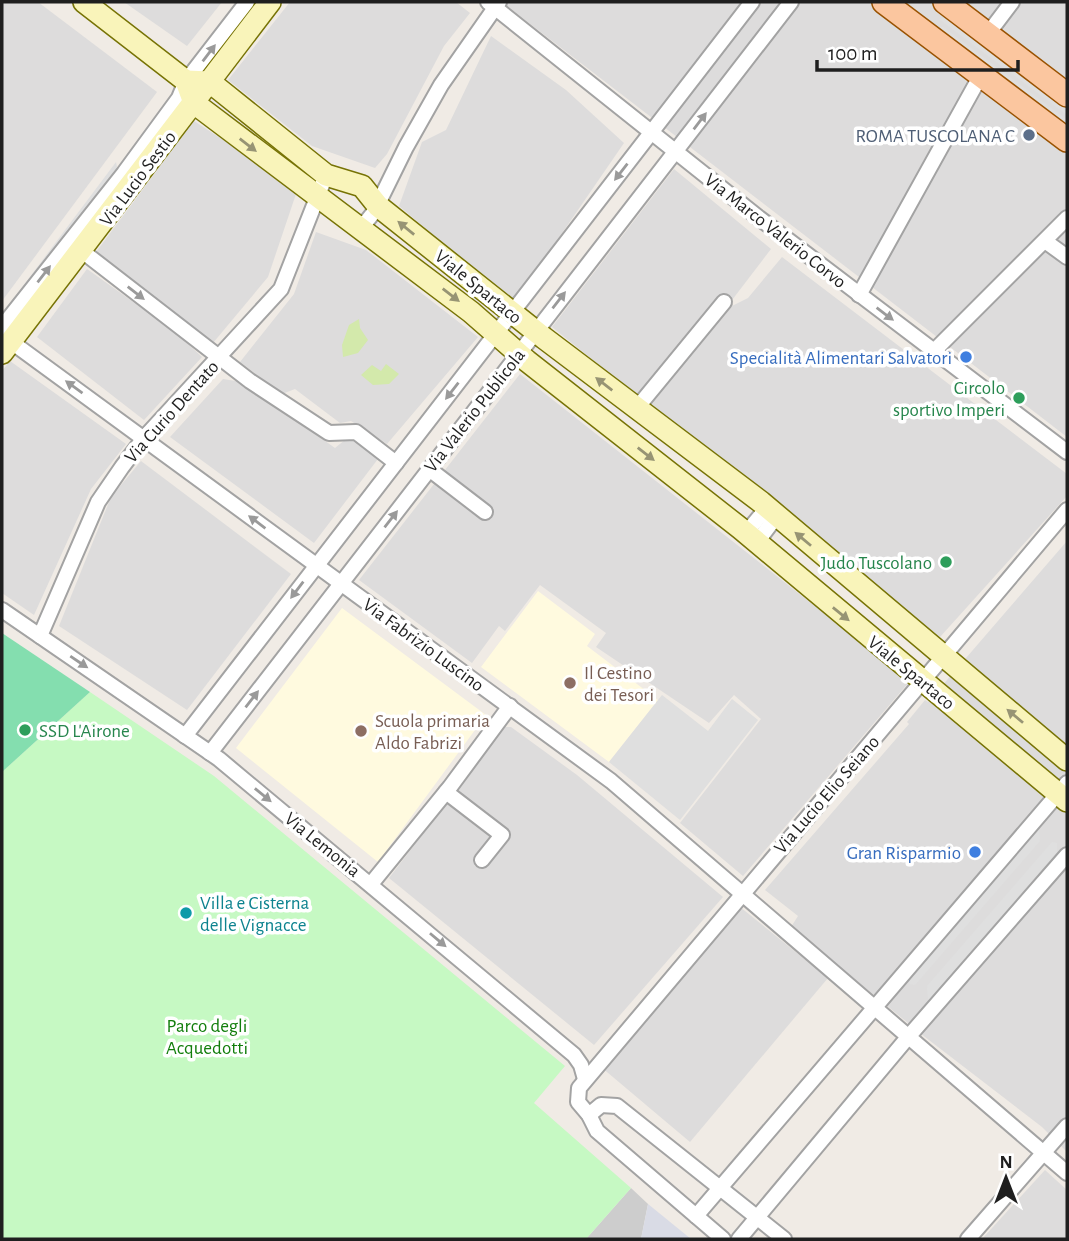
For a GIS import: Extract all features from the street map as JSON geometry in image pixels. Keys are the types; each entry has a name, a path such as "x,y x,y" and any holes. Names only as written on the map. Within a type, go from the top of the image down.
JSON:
{"main road":[{"path":"884,2 1067,140"},
{"path":"945,2 1067,95"}],"street":[{"path":"84,2 186,81 210,82"},
{"name":"Via Lucio Sestio","path":"4,339 82,251 181,113 179,98 186,81 247,2"},
{"name":"Via Lucio Sestio","path":"4,339 181,113 210,82 270,2"},
{"name":"Via Valerio Publicola","path":"185,736 752,2"},
{"name":"Via Valerio Publicola","path":"210,753 791,2"},
{"path":"987,35 1012,2"},
{"path":"355,226 369,220 406,146 441,85 494,4"},
{"name":"Via Marco Valerio Corvo","path":"494,4 676,152 1067,452"},
{"path":"859,295 981,75"},
{"path":"181,113 186,81"},
{"name":"Viale Spartaco","path":"210,82 326,175 362,186 378,205 535,331 771,513 1067,760"},
{"name":"Viale Spartaco","path":"181,113 318,199 434,283 1064,792"},
{"name":"Via Curio Dentato","path":"40,636 97,502 144,438 281,289 326,175"},
{"path":"934,351 1067,218"},
{"path":"1045,240 1067,257"},
{"path":"82,251 218,358 329,433 356,432 396,463"},
{"path":"636,409 724,302"},
{"name":"Via Fabrizio Luscino","path":"4,339 144,438 611,780 1067,1173"},
{"path":"429,469 485,512"},
{"name":"Via Lucio Elio Seiano","path":"585,1079 1067,510"},
{"path":"752,538 771,513"},
{"name":"Via Lemonia","path":"2,610 210,753 576,1057 585,1079"},
{"path":"370,884 446,792 510,706"},
{"path":"446,792 502,835 482,860"},
{"path":"696,1216 1064,792"},
{"path":"739,1239 909,1036 1067,855"},
{"path":"585,1079 577,1099 599,1134 723,1239"},
{"path":"589,1115 601,1105 617,1105 681,1160 693,1165 784,1239"},
{"path":"968,1239 1067,1126"}],"shaded area":[{"path":"2,2 38,2 157,92 2,301"},
{"path":"124,2 222,2 187,46"},
{"path":"290,2 456,2 470,13 444,46 387,154 375,168 312,146 228,80"},
{"path":"500,2 1067,2 1067,437 508,7"},
{"path":"950,16 1067,104 1067,115 939,19"},
{"path":"943,27 1067,120 1067,130 933,29"},
{"path":"491,36 566,90 624,143 514,303 399,206 422,142 446,130"},
{"path":"194,121 298,188 268,277 213,343 96,252"},
{"path":"116,162 118,172 12,310 11,302"},
{"path":"674,169 771,249 729,304 640,398 552,327"},
{"path":"316,232 366,250 478,337 387,444 351,421 340,423 295,389 282,394 240,362 294,294"},
{"path":"782,257 1067,474 1067,496 940,637 651,405 728,308 748,298"},
{"path":"87,269 174,331 202,357 144,420 37,337"},
{"path":"10,361 126,444 91,489 34,615 2,593 2,371"},
{"path":"520,374 910,681 743,876 680,823 761,719 734,695 709,723 596,647 606,633 540,585 505,631 499,626 472,663 359,580"},
{"path":"223,379 242,382 335,448 351,435 381,455 314,543 170,437"},
{"path":"141,461 291,574 187,710 59,626 111,497"},
{"path":"1067,541 1067,1152 1042,1127 925,1037 791,927 798,916 765,890 909,724 907,722 925,700 928,702"},
{"name":"Il Cestino dei Tesori","path":"538,591 595,634 587,646 658,700 609,762 481,667"},
{"name":"Scuola primaria Aldo Fabrizi","path":"342,608 486,715 378,862 236,748"},
{"path":"662,695 708,731 732,699 758,720 680,820 609,762"},
{"path":"505,727 511,727 577,775 723,897 594,1045 389,878"},
{"path":"1039,826 1040,841 915,985 909,984 910,975"},
{"path":"1052,842 1057,843 1057,852 928,1001 927,986"},
{"path":"740,907 828,978 690,1142 601,1067"},
{"path":"1045,1170 1067,1190 1067,1239 982,1239"},
{"path":"631,1188 648,1204 641,1239 586,1239"},
{"path":"648,1204 691,1239 641,1239"}],"green space":[{"path":"359,319 360,328 368,340 358,353 343,357 342,345 349,325"},
{"path":"386,364 399,374 389,384 373,385 361,375 372,365 381,371"},
{"name":"SSD L'Airone","path":"2,633 90,692 2,772"},
{"name":"Parco degli Acquedotti","path":"90,692 214,776 565,1066 534,1103 631,1188 586,1239 2,1239 2,772"}],"place":[{"name":"ROMA TUSCOLANA C","path":"1029,135"},
{"name":"Specialità Alimentari Salvatori","path":"966,357"},
{"name":"Circolo sportivo Imperi","path":"1019,398"},
{"name":"Judo Tuscolano","path":"946,562"},
{"name":"Il Cestino dei Tesori","path":"570,683"},
{"name":"SSD L'Airone","path":"25,730"},
{"name":"Scuola primaria Aldo Fabrizi","path":"361,731"},
{"name":"Gran Risparmio","path":"975,852"},
{"name":"Villa e Cisterna delle Vignacce","path":"186,913"}]}
